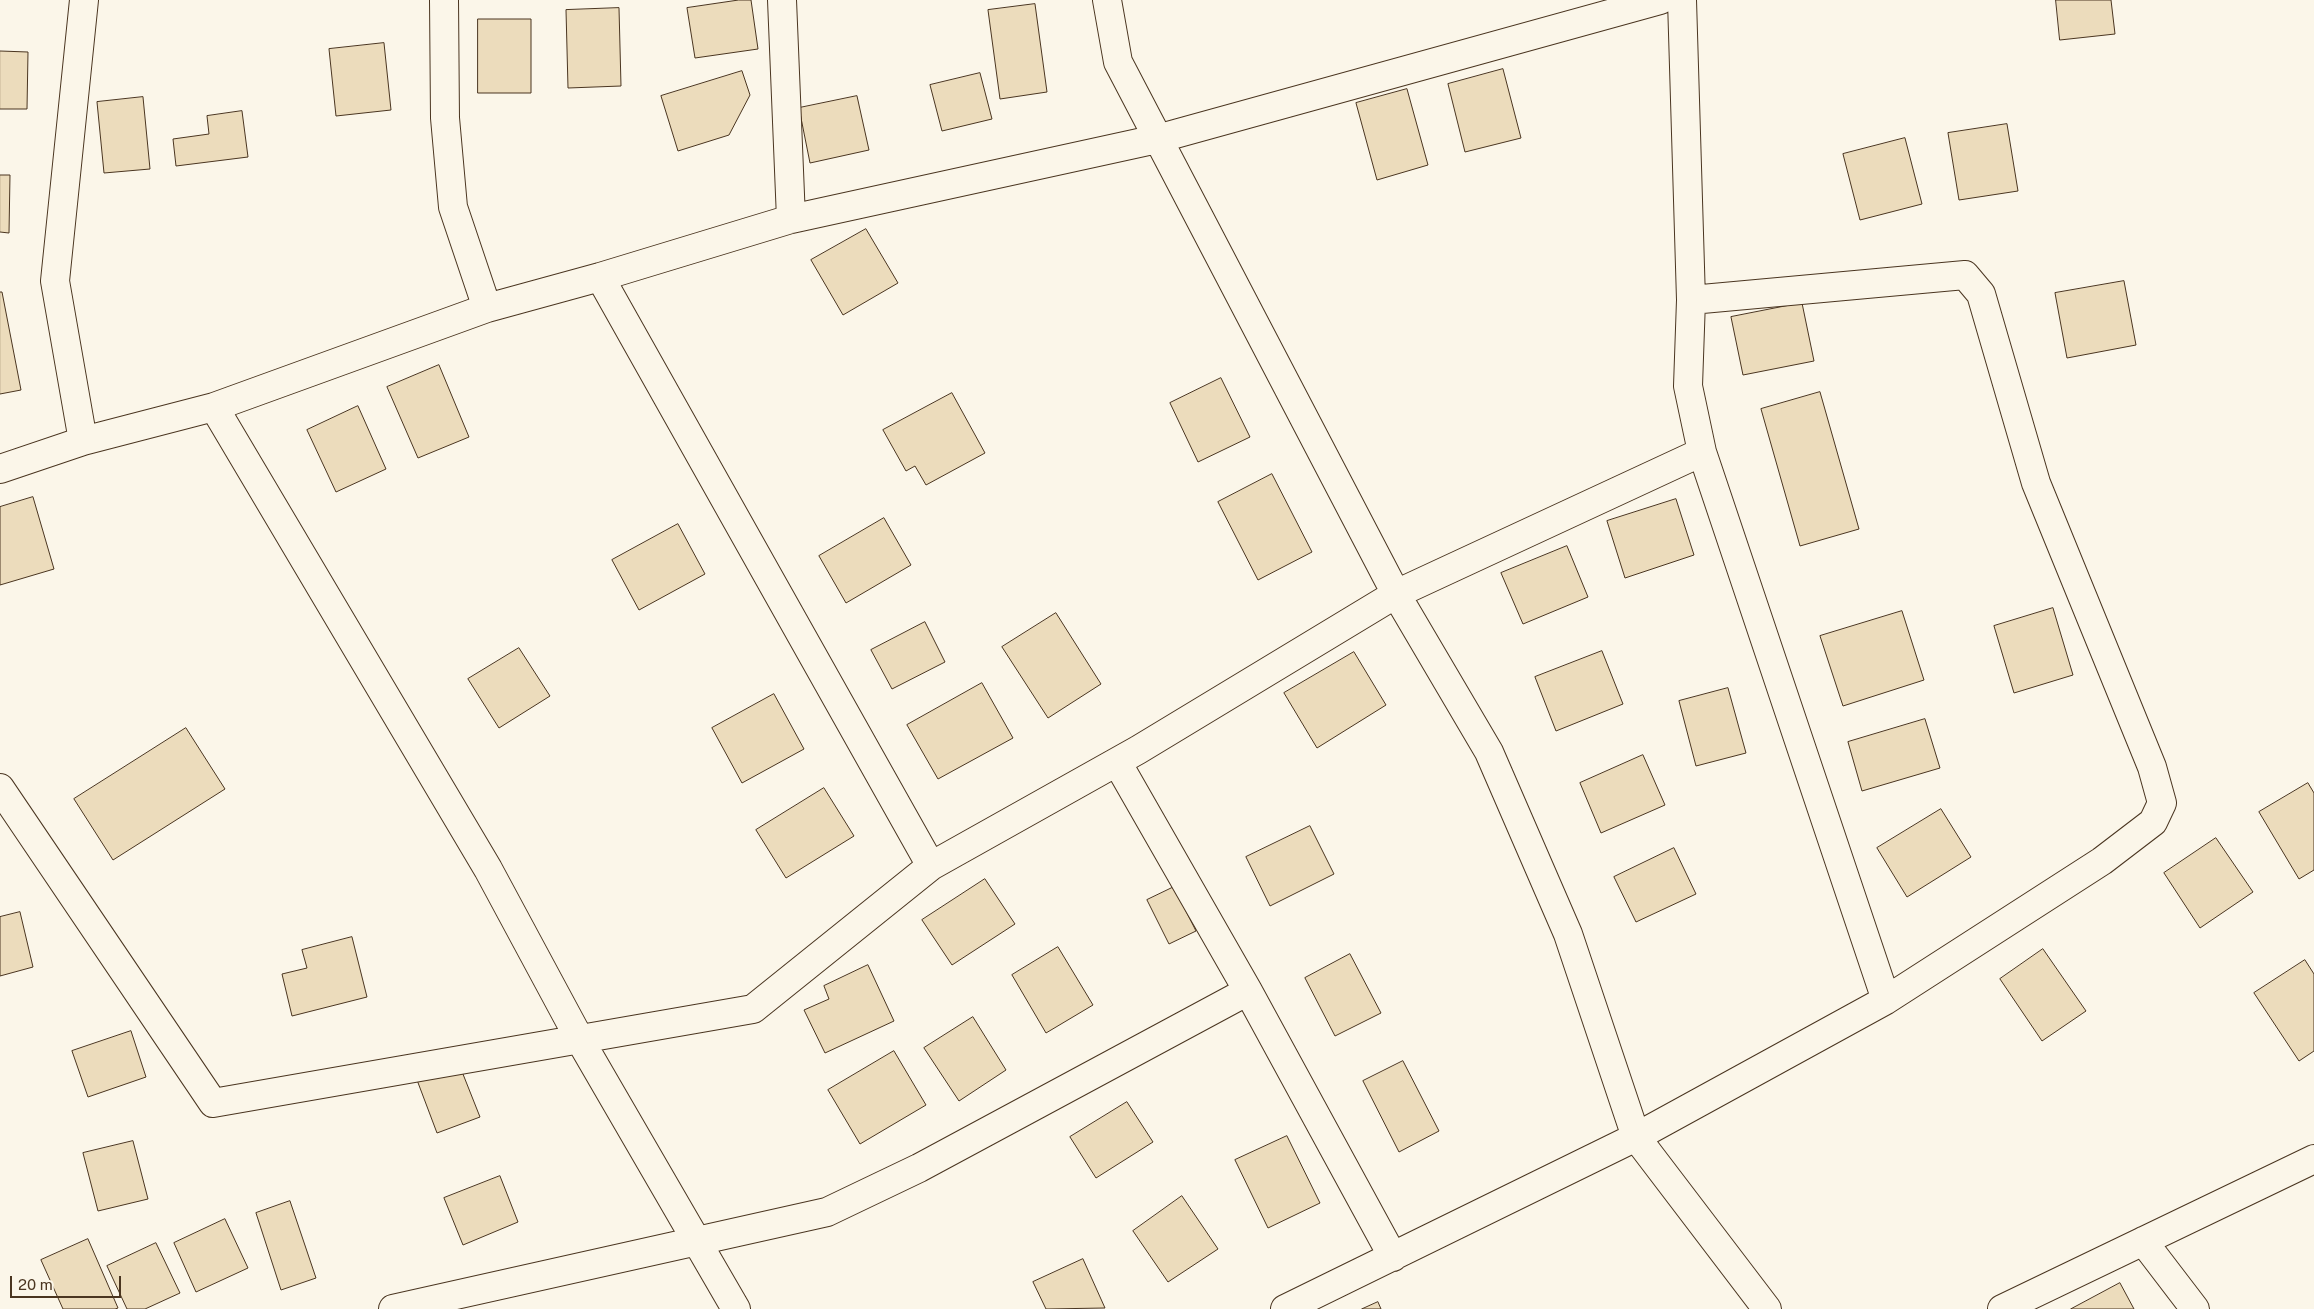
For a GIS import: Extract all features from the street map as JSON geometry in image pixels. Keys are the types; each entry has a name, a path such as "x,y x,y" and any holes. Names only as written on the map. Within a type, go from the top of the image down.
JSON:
{"street":[{"path":"83,441 55,281 84,0"},
{"path":"444,0 445,118 453,207 487,308"},
{"path":"782,0 791,219"},
{"path":"1107,0 1118,62 1157,139 1396,594 1489,752 1568,934 1636,1137 1766,1309"},
{"path":"0,469 83,441 214,407 487,308 600,277 791,219 1157,139 1660,0"},
{"path":"1682,0 1691,300 1688,386 1702,452 1886,1000"},
{"path":"1286,1309 1636,1137 1886,1000 2102,861 2153,822 2162,803 2152,767 2036,483 1981,294 1965,275 1691,300"},
{"path":"600,277 931,866"},
{"path":"214,407 488,869 580,1040 736,1309"},
{"path":"0,788 213,1104 753,1009 931,866 1117,762 1396,594 1702,452"},
{"path":"1117,762 1248,991 1393,1257"},
{"path":"393,1309 827,1212 919,1168 1248,991"},
{"path":"2002,1309 2314,1160"},
{"path":"2143,1242 2195,1309"}],"building":[{"path":"751,0 758,49 695,58 687,8"},
{"path":"2056,0 2111,0 2115,34 2060,40"},
{"path":"1035,4 1047,92 1000,99 988,10"},
{"path":"619,8 621,86 568,88 566,10"},
{"path":"478,19 531,19 531,93 478,93"},
{"path":"384,43 391,110 336,116 329,49"},
{"path":"0,51 28,52 27,109 0,109"},
{"path":"1503,69 1521,138 1465,152 1448,84"},
{"path":"742,71 750,95 729,135 678,151 661,96"},
{"path":"980,73 992,119 942,131 930,85"},
{"path":"1407,89 1428,165 1377,180 1356,103"},
{"path":"857,96 869,150 810,163 799,108"},
{"path":"143,97 150,169 104,173 97,102"},
{"path":"242,111 248,157 176,166 173,139 209,134 207,116"},
{"path":"2007,124 2018,191 1959,200 1948,133"},
{"path":"1905,138 1922,204 1860,220 1843,154"},
{"path":"0,175 10,175 9,233 0,232"},
{"path":"866,229 898,283 843,315 811,260"},
{"path":"2124,281 2136,345 2067,358 2055,293"},
{"path":"0,292 2,292 21,390 0,394"},
{"path":"1802,303 1814,361 1743,375 1731,317"},
{"path":"439,365 469,437 418,458 387,387"},
{"path":"1221,378 1250,437 1198,462 1170,403"},
{"path":"1820,392 1859,529 1800,546 1761,409"},
{"path":"952,393 985,453 926,485 915,466 906,471 883,430"},
{"path":"358,406 386,469 336,492 307,430"},
{"path":"1272,474 1312,552 1258,580 1218,502"},
{"path":"33,497 54,569 0,585 0,507"},
{"path":"1676,499 1694,555 1625,578 1607,521"},
{"path":"884,518 911,565 846,603 819,556"},
{"path":"678,524 705,574 639,610 612,560"},
{"path":"1567,546 1588,597 1523,624 1501,573"},
{"path":"2053,608 2073,675 2014,693 1994,626"},
{"path":"1902,611 1924,680 1843,706 1820,636"},
{"path":"1056,613 1101,684 1048,718 1002,647"},
{"path":"925,622 945,662 892,689 871,650"},
{"path":"519,648 550,696 499,728 468,679"},
{"path":"1602,651 1623,704 1556,731 1535,677"},
{"path":"1354,652 1386,705 1317,748 1284,693"},
{"path":"982,683 1013,738 938,779 907,725"},
{"path":"1728,688 1746,753 1696,766 1679,701"},
{"path":"774,694 804,749 742,783 712,728"},
{"path":"1925,719 1940,768 1862,791 1848,742"},
{"path":"186,728 225,789 113,860 74,799"},
{"path":"1643,755 1665,805 1601,833 1580,783"},
{"path":"2308,783 2314,793 2314,870 2299,879 2259,812"},
{"path":"824,788 854,836 786,878 756,830"},
{"path":"1941,809 1971,857 1907,897 1877,848"},
{"path":"1310,826 1334,874 1270,906 1246,857"},
{"path":"2216,838 2253,892 2200,928 2164,873"},
{"path":"1674,848 1696,894 1636,922 1614,877"},
{"path":"985,879 1015,924 952,965 922,920"},
{"path":"1174,887 1196,931 1169,944 1147,900"},
{"path":"20,912 33,967 0,976 0,917"},
{"path":"352,937 367,997 292,1016 282,974 307,968 302,950"},
{"path":"1058,947 1093,1005 1046,1033 1012,975"},
{"path":"2043,949 2086,1011 2042,1041 2000,979"},
{"path":"1350,954 1381,1013 1335,1036 1305,978"},
{"path":"2305,960 2314,974 2314,1051 2299,1061 2254,993"},
{"path":"868,965 894,1021 825,1053 804,1010 829,999 824,986"},
{"path":"973,1017 1006,1070 959,1101 924,1048"},
{"path":"131,1031 146,1077 88,1097 72,1051"},
{"path":"894,1051 926,1105 860,1144 828,1090"},
{"path":"1403,1061 1439,1131 1399,1152 1363,1081"},
{"path":"459,1064 480,1117 437,1133 417,1080"},
{"path":"1127,1102 1153,1142 1096,1178 1070,1137"},
{"path":"1287,1136 1320,1203 1268,1228 1235,1160"},
{"path":"133,1141 148,1199 98,1211 83,1153"},
{"path":"500,1176 518,1222 463,1245 444,1198"},
{"path":"1182,1196 1218,1249 1168,1282 1133,1231"},
{"path":"290,1201 316,1278 281,1290 256,1213"},
{"path":"225,1219 248,1268 196,1292 174,1243"},
{"path":"88,1239 118,1308 63,1309 41,1260"},
{"path":"156,1243 180,1293 145,1309 127,1309 107,1266"},
{"path":"1083,1259 1105,1308 1046,1309 1033,1282"},
{"path":"2120,1283 2134,1309 2071,1309"},
{"path":"1378,1302 1381,1309 1362,1309"}]}
